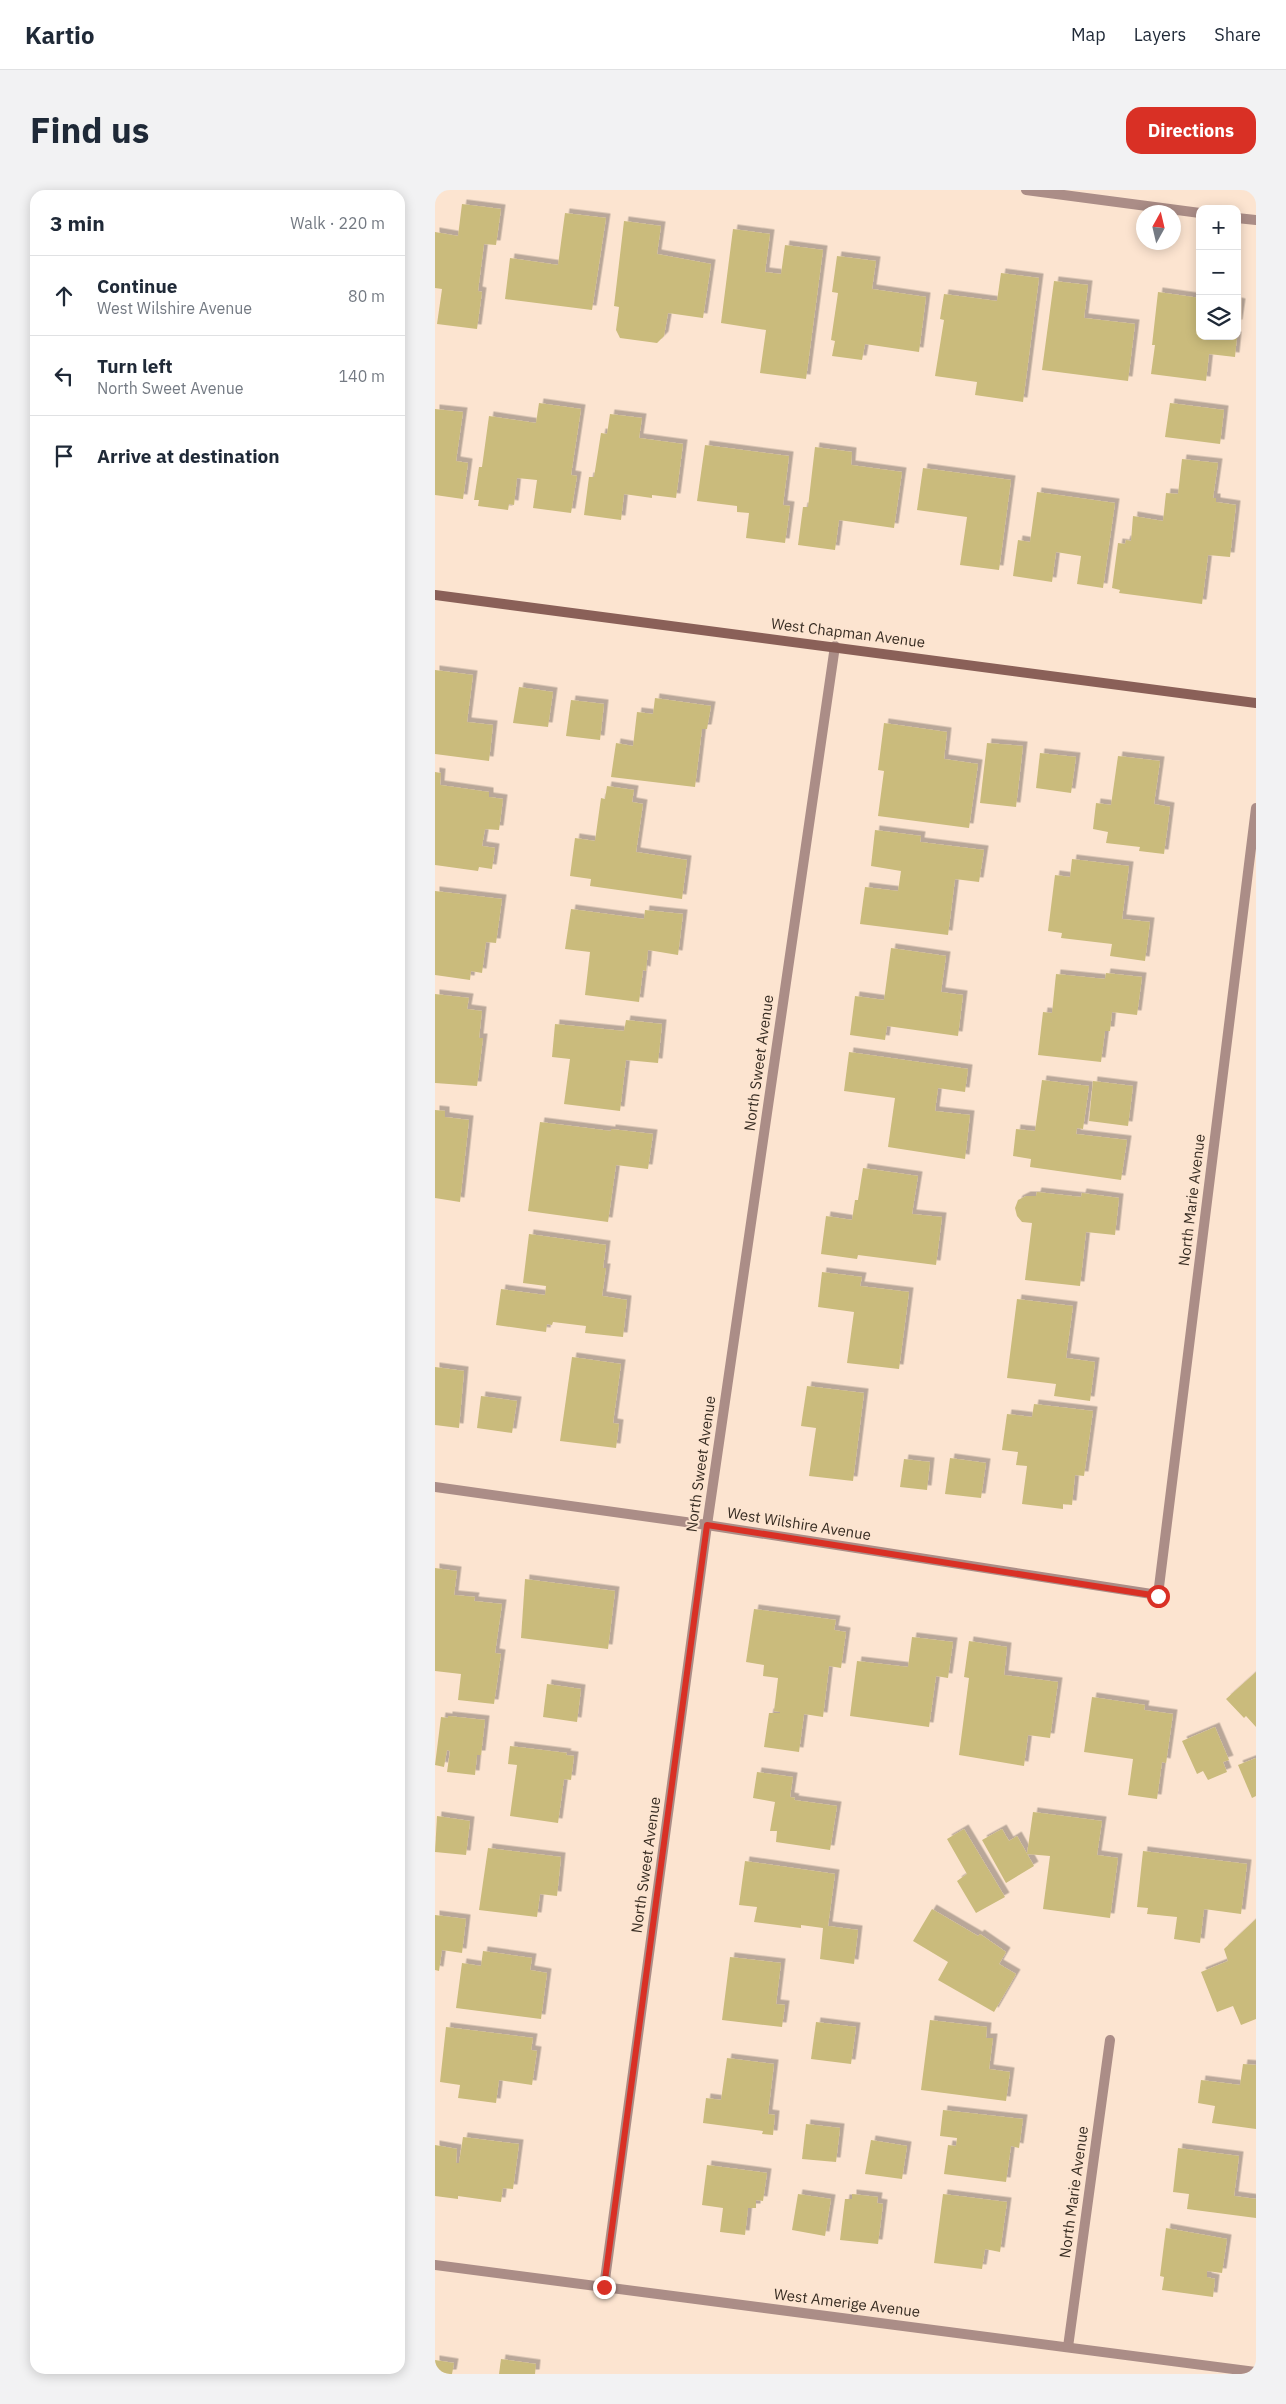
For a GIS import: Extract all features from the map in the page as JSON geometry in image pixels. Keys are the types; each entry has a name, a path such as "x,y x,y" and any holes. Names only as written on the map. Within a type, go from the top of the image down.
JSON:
{"street":[{"path":"1026,190 1196,212"},
{"path":"1241,218 1256,220"},
{"name":"West Chapman Avenue","path":"435,596 835,646 1256,703"},
{"name":"North Sweet Avenue","path":"604,2287 707,1525 835,646"},
{"name":"North Marie Avenue","path":"1158,1596 1256,808"},
{"name":"West Wilshire Avenue","path":"435,1487 707,1525 1158,1596"},
{"name":"North Marie Avenue","path":"1067,2347 1110,2040"},
{"name":"West Amerige Avenue","path":"435,2265 1256,2372"}],"building":[{"path":"462,204 501,209 496,245 484,244 478,291 482,292 477,329 437,324 442,289 435,288 435,232 458,236"},
{"path":"565,213 606,218 592,310 505,299 510,258 558,265"},
{"path":"624,221 661,226 657,254 711,264 703,318 668,313 664,336 657,343 620,338 616,330 619,307 614,306"},
{"path":"733,229 770,234 765,272 781,274 785,245 823,250 806,379 760,373 766,330 721,323"},
{"path":"837,256 876,261 872,289 926,297 919,352 865,344 862,360 832,356 835,341 831,340 838,293 832,292"},
{"path":"1001,273 1039,278 1023,402 975,395 977,382 935,376 944,320 940,319 944,294 997,301"},
{"path":"1054,281 1088,285 1084,318 1135,324 1128,381 1042,370"},
{"path":"1158,292 1196,297 1196,340 1237,340 1235,357 1209,354 1206,381 1151,374 1155,345 1152,345"},
{"path":"539,403 581,409 571,475 577,476 571,513 533,508 537,480 517,478 514,505 509,504 508,510 478,506 479,500 474,500 479,467 482,467 489,416 536,423"},
{"path":"1170,403 1224,410 1220,444 1165,437"},
{"path":"435,409 463,412 456,461 468,463 463,499 435,495"},
{"path":"610,414 642,418 639,438 683,444 676,498 652,495 652,498 624,494 621,520 584,515 589,477 594,477 601,433 607,434"},
{"path":"705,445 789,456 783,505 790,506 785,543 746,538 749,513 737,512 737,506 697,501"},
{"path":"815,447 852,452 851,465 902,472 894,528 839,520 835,550 798,545 803,507 808,507"},
{"path":"1182,459 1218,463 1213,498 1216,498 1216,502 1236,505 1230,557 1208,555 1202,604 1119,593 1120,590 1112,588 1118,543 1125,544 1126,540 1131,541 1133,516 1163,521 1166,493 1178,494"},
{"path":"923,468 1011,480 999,570 960,565 967,517 917,510"},
{"path":"1037,492 1115,503 1103,588 1077,584 1081,556 1056,552 1052,582 1013,576 1018,540 1030,542"},
{"path":"435,670 473,675 467,722 493,725 489,761 435,754"},
{"path":"519,687 553,692 548,727 513,723"},
{"path":"655,698 711,706 707,729 702,729 695,787 611,777 616,743 633,746 637,712 653,714"},
{"path":"571,700 604,704 600,740 566,736"},
{"path":"884,723 947,732 944,759 978,764 969,828 878,816 884,771 878,770"},
{"path":"987,743 1023,746 1016,807 980,803"},
{"path":"1040,753 1076,757 1071,793 1036,788"},
{"path":"1118,756 1160,761 1154,804 1170,807 1164,854 1139,851 1140,847 1106,843 1108,832 1093,829 1096,803 1111,805"},
{"path":"435,772 441,773 440,785 489,792 489,797 503,799 499,830 485,829 482,846 495,848 492,869 479,867 478,871 435,865"},
{"path":"607,786 634,790 632,802 643,804 636,852 687,860 682,899 590,886 591,879 570,876 575,838 595,841 601,798 605,799"},
{"path":"875,830 921,836 920,842 984,850 979,882 955,879 948,935 860,924 865,887 898,891 901,871 871,866"},
{"path":"1072,859 1129,866 1122,919 1150,922 1145,961 1110,956 1112,944 1061,938 1062,933 1048,931 1055,875 1070,877"},
{"path":"435,891 502,899 496,943 486,942 482,973 471,971 470,980 435,975"},
{"path":"571,909 644,919 645,910 683,914 678,955 648,950 646,971 643,970 639,1002 585,995 590,952 565,949"},
{"path":"891,948 946,956 941,992 963,995 958,1036 887,1026 885,1040 850,1035 855,996 884,1000"},
{"path":"1106,973 1142,977 1137,1015 1112,1012 1110,1031 1105,1031 1101,1062 1038,1055 1043,1012 1052,1013 1056,974 1105,979"},
{"path":"435,994 469,998 467,1009 482,1011 479,1038 483,1038 477,1086 435,1083"},
{"path":"626,1020 662,1024 658,1063 626,1060 620,1111 564,1104 570,1059 552,1057 555,1024 624,1031"},
{"path":"849,1052 968,1069 965,1092 938,1088 935,1111 970,1115 965,1159 888,1147 895,1098 844,1091"},
{"path":"1042,1080 1089,1086 1083,1129 1077,1128 1076,1134 1127,1140 1121,1180 1030,1167 1031,1159 1013,1156 1016,1129 1035,1131"},
{"path":"1093,1081 1133,1086 1128,1126 1089,1121"},
{"path":"435,1110 445,1111 445,1117 469,1120 460,1202 435,1198"},
{"path":"540,1122 653,1134 648,1169 616,1165 608,1222 528,1211"},
{"path":"863,1168 918,1176 912,1214 942,1217 936,1265 858,1255 857,1259 821,1254 826,1216 852,1220 855,1200 858,1200"},
{"path":"1037,1192 1081,1197 1082,1193 1119,1198 1115,1235 1086,1232 1080,1286 1025,1280 1032,1223 1022,1222 1017,1216 1015,1208 1018,1200 1026,1196 1036,1196"},
{"path":"529,1234 606,1245 603,1268 606,1268 602,1296 627,1300 623,1337 585,1333 586,1326 553,1322 552,1325 547,1324 546,1332 496,1325 501,1289 545,1295 546,1286 523,1283"},
{"path":"822,1272 862,1277 860,1286 909,1292 899,1369 847,1363 854,1312 818,1307"},
{"path":"1017,1299 1073,1306 1066,1358 1095,1362 1090,1401 1054,1396 1056,1384 1007,1378"},
{"path":"572,1357 621,1364 613,1423 619,1424 616,1448 560,1441"},
{"path":"435,1367 464,1371 459,1428 435,1425"},
{"path":"807,1386 864,1393 853,1481 809,1476 816,1428 801,1426"},
{"path":"481,1396 517,1401 512,1433 477,1428"},
{"path":"1034,1404 1093,1411 1084,1476 1075,1475 1072,1505 1063,1504 1063,1509 1022,1504 1027,1466 1016,1465 1018,1452 1002,1450 1007,1414 1032,1417"},
{"path":"950,1458 986,1463 981,1498 945,1494"},
{"path":"904,1459 930,1462 927,1490 900,1487"},
{"path":"435,1568 457,1571 454,1595 475,1597 474,1601 502,1604 495,1653 501,1654 494,1704 458,1700 461,1674 435,1671"},
{"path":"525,1579 615,1591 608,1649 521,1638"},
{"path":"754,1609 836,1620 834,1630 846,1632 841,1668 829,1666 823,1717 804,1714 799,1752 764,1747 769,1713 780,1713 774,1711 778,1678 763,1676 764,1665 746,1662"},
{"path":"912,1637 953,1642 948,1678 936,1676 929,1727 850,1716 857,1661 908,1667"},
{"path":"969,1641 1007,1647 1004,1675 1058,1682 1050,1738 1028,1735 1024,1766 959,1755 969,1678 964,1677"},
{"path":"1256,1672 1256,1727 1246,1716 1244,1718 1226,1699"},
{"path":"547,1684 581,1689 577,1722 543,1717"},
{"path":"1092,1697 1145,1705 1144,1710 1173,1714 1166,1763 1162,1762 1157,1799 1128,1795 1133,1759 1084,1752"},
{"path":"448,1716 485,1720 481,1755 477,1755 475,1775 447,1772 450,1751 447,1750 444,1767 435,1765 441,1717 448,1718"},
{"path":"1215,1727 1229,1760 1223,1762 1227,1772 1208,1780 1203,1771 1197,1774 1182,1741"},
{"path":"510,1746 567,1753 566,1755 574,1756 571,1780 564,1779 558,1823 510,1816 517,1765 508,1764"},
{"path":"1256,1758 1256,1796 1252,1798 1238,1765"},
{"path":"757,1772 793,1777 790,1797 795,1798 794,1800 837,1806 830,1850 776,1842 777,1831 770,1831 775,1802 753,1798"},
{"path":"1033,1812 1102,1821 1097,1855 1118,1858 1110,1918 1043,1909 1050,1856 1027,1854"},
{"path":"437,1816 470,1821 466,1855 435,1852"},
{"path":"964,1829 1005,1897 976,1913 957,1881 967,1874 947,1839"},
{"path":"1002,1829 1009,1841 1017,1836 1034,1866 1006,1883 982,1840"},
{"path":"488,1848 561,1857 557,1896 540,1894 537,1917 479,1910"},
{"path":"1143,1851 1247,1864 1241,1914 1204,1909 1200,1943 1174,1939 1177,1917 1147,1914 1148,1908 1137,1907"},
{"path":"745,1861 835,1874 828,1926 858,1930 854,1964 820,1959 823,1928 801,1925 801,1928 754,1922 757,1907 739,1905"},
{"path":"932,1909 978,1936 980,1934 1006,1952 999,1964 1016,1974 994,2012 938,1980 948,1962 913,1941"},
{"path":"435,1915 466,1919 462,1953 442,1950 439,1971 435,1970"},
{"path":"1256,1919 1256,2019 1241,2025 1233,2006 1217,2012 1201,1972 1228,1961 1224,1949"},
{"path":"483,1951 532,1958 530,1970 547,1973 541,2019 456,2008 462,1963 481,1966"},
{"path":"730,1957 781,1963 776,2004 785,2005 782,2027 722,2020"},
{"path":"930,2020 987,2027 986,2038 993,2038 989,2069 1010,2072 1006,2101 921,2090"},
{"path":"816,2022 856,2027 851,2064 811,2059"},
{"path":"446,2027 533,2038 531,2050 537,2051 532,2085 499,2080 496,2103 458,2098 460,2085 440,2082"},
{"path":"727,2058 774,2064 768,2114 775,2115 773,2135 762,2134 763,2131 703,2123 706,2098 721,2100"},
{"path":"1243,2064 1256,2065 1256,2129 1212,2123 1215,2106 1198,2103 1201,2080 1240,2085"},
{"path":"943,2110 1023,2119 1019,2148 1011,2146 1006,2182 944,2174 948,2145 956,2146 957,2138 940,2136"},
{"path":"806,2124 840,2128 836,2162 802,2159"},
{"path":"463,2137 519,2144 513,2189 503,2188 501,2202 458,2196 458,2199 435,2196 435,2145 457,2149 456,2163 459,2163"},
{"path":"871,2140 907,2146 902,2179 865,2174"},
{"path":"1178,2148 1239,2156 1234,2196 1256,2199 1256,2218 1187,2209 1189,2194 1173,2192"},
{"path":"707,2165 767,2173 763,2201 756,2200 756,2208 748,2208 745,2235 720,2232 723,2208 702,2205"},
{"path":"798,2194 831,2199 825,2236 792,2230"},
{"path":"852,2194 878,2197 877,2203 883,2204 878,2244 840,2240 845,2199 852,2199"},
{"path":"943,2194 1007,2202 1000,2252 985,2249 982,2269 934,2263"},
{"path":"1166,2228 1227,2239 1222,2273 1207,2271 1207,2277 1215,2279 1213,2297 1162,2290 1164,2277 1160,2276"},
{"path":"501,2359 536,2364 535,2374 499,2374"},
{"path":"435,2360 454,2363 452,2374 435,2374"}],"route":[{"path":"604,2287 707,1525 1158,1596"}]}
